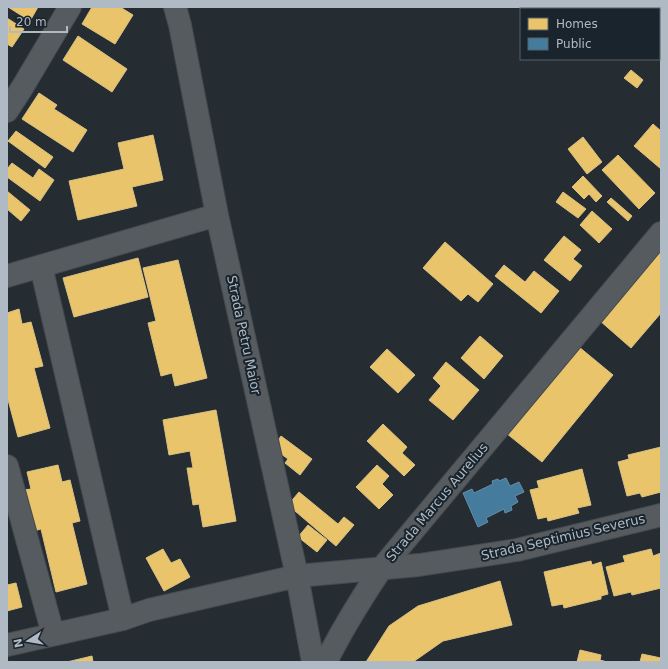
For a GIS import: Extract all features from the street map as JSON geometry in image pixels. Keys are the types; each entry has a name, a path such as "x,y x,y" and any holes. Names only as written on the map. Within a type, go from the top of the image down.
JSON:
{"street":[{"path":"7,111 70,7"},
{"name":"Strada Petru Maior","path":"176,7 217,215 297,576 313,662"},
{"path":"7,276 217,215"},
{"name":"Strada Marcus Aurelius","path":"7,645 123,619 149,610 297,576 381,569 661,233"},
{"path":"41,266 123,619"},
{"path":"7,466 53,634"},
{"name":"Strada Septimius Severus","path":"381,569 419,566 517,550 661,515"},
{"path":"326,662 337,639 357,605 381,569"}],"building: Homes":[{"path":"8,7 38,7 30,21"},
{"path":"92,7 120,7 133,15 115,44 82,24"},
{"path":"7,18 24,29 12,47 7,44"},
{"path":"78,36 127,69 112,92 63,60"},
{"path":"631,70 643,80 637,88 624,78"},
{"path":"39,93 57,105 54,109 87,130 73,152 22,119"},
{"path":"653,124 661,131 661,169 634,146"},
{"path":"16,131 53,157 45,168 8,141"},
{"path":"153,135 163,180 132,187 137,206 78,220 69,181 124,169 118,143"},
{"path":"583,137 602,162 587,174 568,149"},
{"path":"618,155 655,193 639,209 602,170"},
{"path":"12,163 33,178 39,169 54,180 40,201 7,177 7,169"},
{"path":"583,176 602,196 596,202 589,194 584,199 572,187"},
{"path":"7,191 30,210 21,221 7,209"},
{"path":"563,192 586,209 578,218 556,202"},
{"path":"611,198 632,216 628,221 607,202"},
{"path":"592,211 612,229 599,243 580,225"},
{"path":"564,236 581,250 573,259 582,266 570,281 544,260"},
{"path":"661,239 661,313 631,348 599,320"},
{"path":"445,242 493,284 478,302 468,294 461,301 423,268"},
{"path":"138,258 148,297 74,317 63,278"},
{"path":"178,260 207,378 175,386 172,373 161,376 148,323 156,321 143,268"},
{"path":"504,265 525,282 534,271 559,291 541,313 495,276"},
{"path":"19,309 22,324 31,322 43,366 34,368 50,428 18,437 7,396 7,313"},
{"path":"480,336 503,356 484,379 461,358"},
{"path":"573,342 613,375 542,462 506,433"},
{"path":"387,349 415,375 398,393 370,367"},
{"path":"446,362 479,390 453,420 429,400 441,386 433,378"},
{"path":"216,410 236,521 203,527 199,504 193,505 187,468 193,468 190,451 169,455 163,420"},
{"path":"383,424 407,447 402,453 415,465 404,476 367,441"},
{"path":"281,436 312,459 300,475 285,463 288,459 273,448"},
{"path":"661,447 661,492 642,497 640,493 627,496 618,462 629,459 628,455"},
{"path":"58,465 62,482 70,480 80,521 72,523 87,584 56,592 41,529 34,531 24,490 31,489 27,472"},
{"path":"377,465 389,476 382,484 393,495 379,509 356,487"},
{"path":"582,469 591,505 577,508 579,513 548,521 547,517 538,519 530,490 539,488 537,481"},
{"path":"299,492 338,524 344,517 354,525 336,546 288,505"},
{"path":"308,525 327,540 317,552 298,537"},
{"path":"163,549 171,563 180,559 190,577 164,591 146,558"},
{"path":"651,549 653,556 661,553 661,588 632,595 631,592 614,596 606,567 625,562 623,556"},
{"path":"591,561 592,565 601,562 608,594 601,596 601,599 564,608 563,604 552,606 544,572"},
{"path":"500,581 512,625 443,641 413,662 366,662 389,626 418,606"},
{"path":"16,583 22,607 7,611 7,585"},
{"path":"580,650 601,655 600,660 607,662 577,662"},
{"path":"642,654 661,658 661,662 640,662"},
{"path":"92,656 93,662 67,662"}],"building: Public":[{"path":"506,478 510,486 519,482 524,492 515,496 518,502 511,506 512,510 505,513 504,509 486,518 488,522 478,527 463,493 472,489 474,493 493,484 492,481 498,479 499,481"}]}
